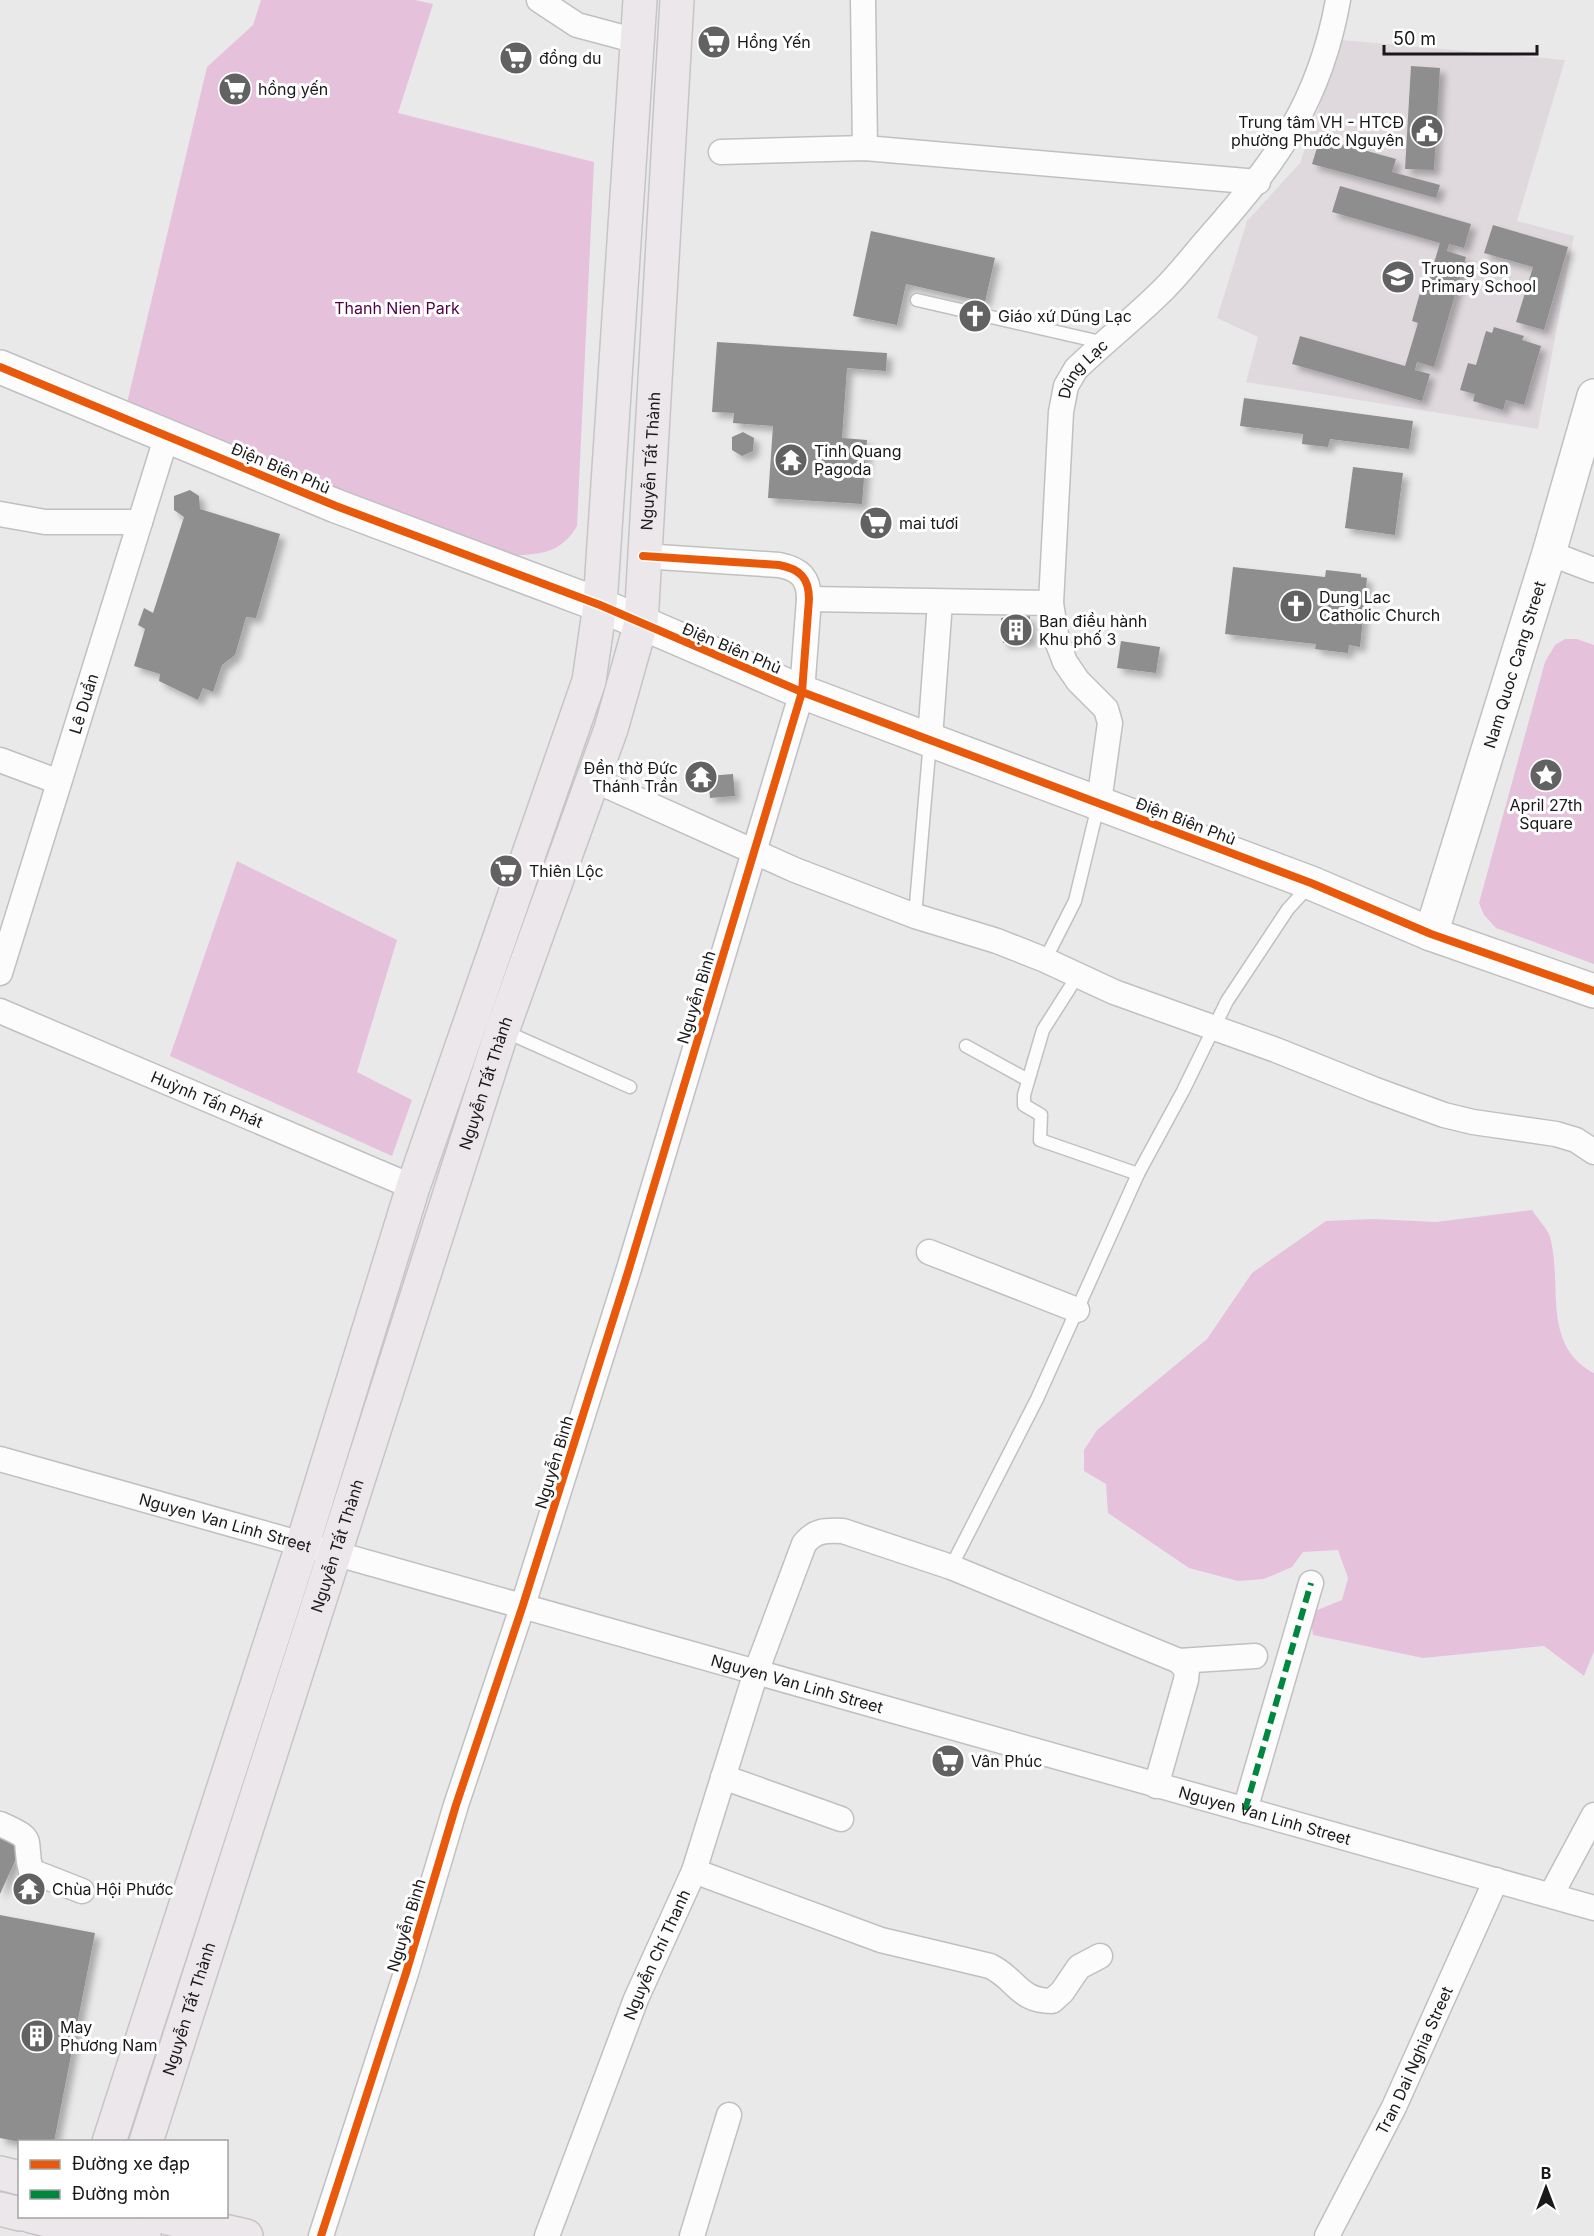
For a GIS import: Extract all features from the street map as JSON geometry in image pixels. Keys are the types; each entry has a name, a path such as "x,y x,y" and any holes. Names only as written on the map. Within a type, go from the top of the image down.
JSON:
{"main road":[{"name":"Nguyễn Tất Thành","path":"110,2140 303,1543 413,1187 589,681 600,605 640,0"},
{"name":"Nguyễn Tất Thành","path":"147,2140 502,1031 611,729 641,623 643,556 677,0"},
{"path":"0,2173 18,2178"},
{"path":"0,2209 18,2214"},
{"path":"38,2218 144,2236"},
{"path":"164,2218 246,2236"}],"street":[{"path":"539,0 577,25 637,41"},
{"path":"863,0 865,148"},
{"name":"Dũng Lạc","path":"1099,802 1110,723 1106,709 1078,681 1065,662 1057,641 1051,603 1062,403 1066,386 1076,369 1164,288 1258,182 1298,124 1314,87 1332,33 1338,0"},
{"path":"721,152 865,148 1258,182"},
{"name":"Điện Biên Phủ","path":"0,367 336,506 600,605 802,692 930,738 1311,883 1431,934 1594,991"},
{"name":"Nam Quoc Cang Street","path":"1431,934 1549,553 1594,396"},
{"name":"Lê Duẩn","path":"0,973 167,435"},
{"path":"0,514 45,522 141,522"},
{"path":"1549,553 1594,570"},
{"path":"643,556 791,568 804,575 809,586 809,599 1051,603"},
{"name":"Nguyễn Bình","path":"321,2236 406,1972 456,1805 523,1605 628,1272 802,692 809,599"},
{"path":"930,738 940,602"},
{"path":"0,760 59,782"},
{"path":"592,779 754,851 915,916 997,941 1114,992 1444,1114 1473,1122 1556,1134 1576,1140 1594,1152"},
{"name":"Huỳnh Tấn Phát","path":"0,1011 413,1187"},
{"path":"929,1252 1077,1310"},
{"name":"Nguyen Van Linh Street","path":"0,1459 1594,1908"},
{"name":"Nguyễn Chí Thanh","path":"548,2236 636,1999 694,1870 756,1672 804,1544 812,1534 827,1530 843,1531 951,1567"},
{"path":"951,1567 1179,1661 1187,1670 1186,1680 1156,1786"},
{"path":"1245,1810 1311,1583"},
{"path":"1179,1661 1255,1656"},
{"path":"723,1777 841,1819"},
{"path":"1551,1895 1594,1815"},
{"path":"0,1824 25,1835 32,1871 82,1891"},
{"path":"694,1870 881,1940 990,1966 1002,1972 1028,1998 1052,2001 1062,1992 1079,1967 1100,1956"},
{"name":"Tran Dai Nghia Street","path":"1327,2236 1394,2107 1496,1880"},
{"path":"692,2236 729,2115"}],"lane":[{"path":"917,300 1105,343"},
{"path":"915,916 930,738"},
{"path":"1045,960 1075,901 1099,802"},
{"path":"951,1567 1037,1399 1138,1174 1227,1001 1288,909 1311,883"},
{"path":"1078,975 1043,1030 1028,1080 1024,1105 1041,1115 1040,1140 1138,1174"},
{"path":"502,1031 630,1087"},
{"path":"966,1046 1028,1080"}],"shaded area":[{"name":"Truong Son Primary School","path":"1342,40 1565,60 1517,221 1574,236 1538,429 1246,382 1258,337 1217,318 1247,221 1300,163"}],"green space":[{"name":"Thanh Nien Park","path":"261,0 415,0 433,4 398,113 594,162 577,526 563,543 555,548 538,554 506,556 127,403 207,67 253,25"},
{"name":"April 27th Square","path":"1565,639 1577,639 1594,645 1594,964 1496,928 1484,915 1479,903 1545,662 1555,645"},
{"path":"237,861 397,940 357,1072 412,1100 392,1156 170,1056"},
{"path":"1532,1210 1550,1237 1560,1330 1567,1347 1577,1361 1594,1373 1594,1651 1584,1676 1544,1646 1423,1658 1313,1635 1310,1613 1342,1600 1348,1578 1338,1550 1303,1552 1292,1567 1264,1579 1238,1581 1189,1568 1108,1513 1106,1484 1084,1471 1084,1450 1097,1430 1207,1339 1252,1273 1326,1221 1373,1219 1436,1222"}],"building":[{"path":"1411,66 1440,68 1434,170 1405,169"},
{"path":"1320,138 1396,159 1392,172 1440,185 1436,198 1312,164"},
{"path":"1340,186 1471,224 1464,248 1449,244 1447,251 1466,257 1434,367 1417,362 1415,370 1430,374 1422,401 1292,364 1300,336 1405,366 1418,323 1412,321 1423,282 1428,283 1440,243 1332,212"},
{"path":"1493,225 1568,247 1544,330 1516,322 1533,267 1484,253"},
{"path":"871,231 995,258 985,302 906,284 897,325 853,316"},
{"path":"1494,327 1524,336 1522,340 1541,346 1524,405 1506,400 1503,410 1473,401 1475,394 1460,390 1468,363 1476,365 1486,331 1492,333"},
{"path":"717,342 887,353 886,371 847,368 842,438 867,440 862,504 768,498 773,426 733,423 734,413 712,412"},
{"path":"1244,398 1413,421 1409,449 1330,439 1328,447 1302,444 1303,434 1240,426"},
{"path":"743,432 754,438 753,451 742,456 732,450 732,437"},
{"path":"1353,467 1403,473 1395,535 1345,528"},
{"path":"190,490 199,496 200,509 280,534 256,618 246,617 235,655 222,665 213,692 203,688 198,700 159,681 160,674 134,666 145,629 138,625 144,608 153,613 184,517 174,510 174,496"},
{"name":"Dung Lac Catholic Church","path":"1233,567 1325,577 1326,570 1361,574 1361,577 1367,578 1360,647 1349,645 1348,653 1315,649 1316,644 1225,634"},
{"name":"Ban điều hành Khu phố 3","path":"1030,616 1031,641 1003,643 1001,618"},
{"path":"1121,641 1160,647 1156,673 1117,668"},
{"path":"733,774 735,796 710,798 708,776"},
{"path":"0,1838 21,1848 0,1894"},
{"name":"May Phương Nam","path":"0,1915 95,1933 54,2140 18,2142 0,2138"}],"marked path":[{"path":"1245,1810 1311,1583"}],"cycle path":[{"path":"0,367 336,506 600,605 802,692 1311,883 1431,934 1594,991"},
{"path":"321,2236 406,1973 456,1805 523,1605 628,1272 802,692 809,592 805,580 798,572 779,565 643,556"}],"place":[{"name":"Hồng Yến","path":"714,42"},
{"name":"đồng du","path":"516,58"},
{"name":"hồng yến","path":"235,89"},
{"name":"Trung tâm VH - HTCĐ phường Phước Nguyên","path":"1427,131"},
{"name":"Truong Son Primary School","path":"1398,277"},
{"name":"Giáo xứ Dũng Lạc","path":"975,316"},
{"name":"Tinh Quang Pagoda","path":"791,460"},
{"name":"mai tươi","path":"876,523"},
{"name":"Dung Lac Catholic Church","path":"1296,606"},
{"name":"Ban điều hành Khu phố 3","path":"1016,630"},
{"name":"April 27th Square","path":"1546,775"},
{"name":"Đền thờ Đức Thánh Trần","path":"701,777"},
{"name":"Thiên Lộc","path":"506,871"},
{"name":"Vân Phúc","path":"948,1761"},
{"name":"Chùa Hội Phước","path":"29,1889"},
{"name":"May Phương Nam","path":"37,2036"}]}
